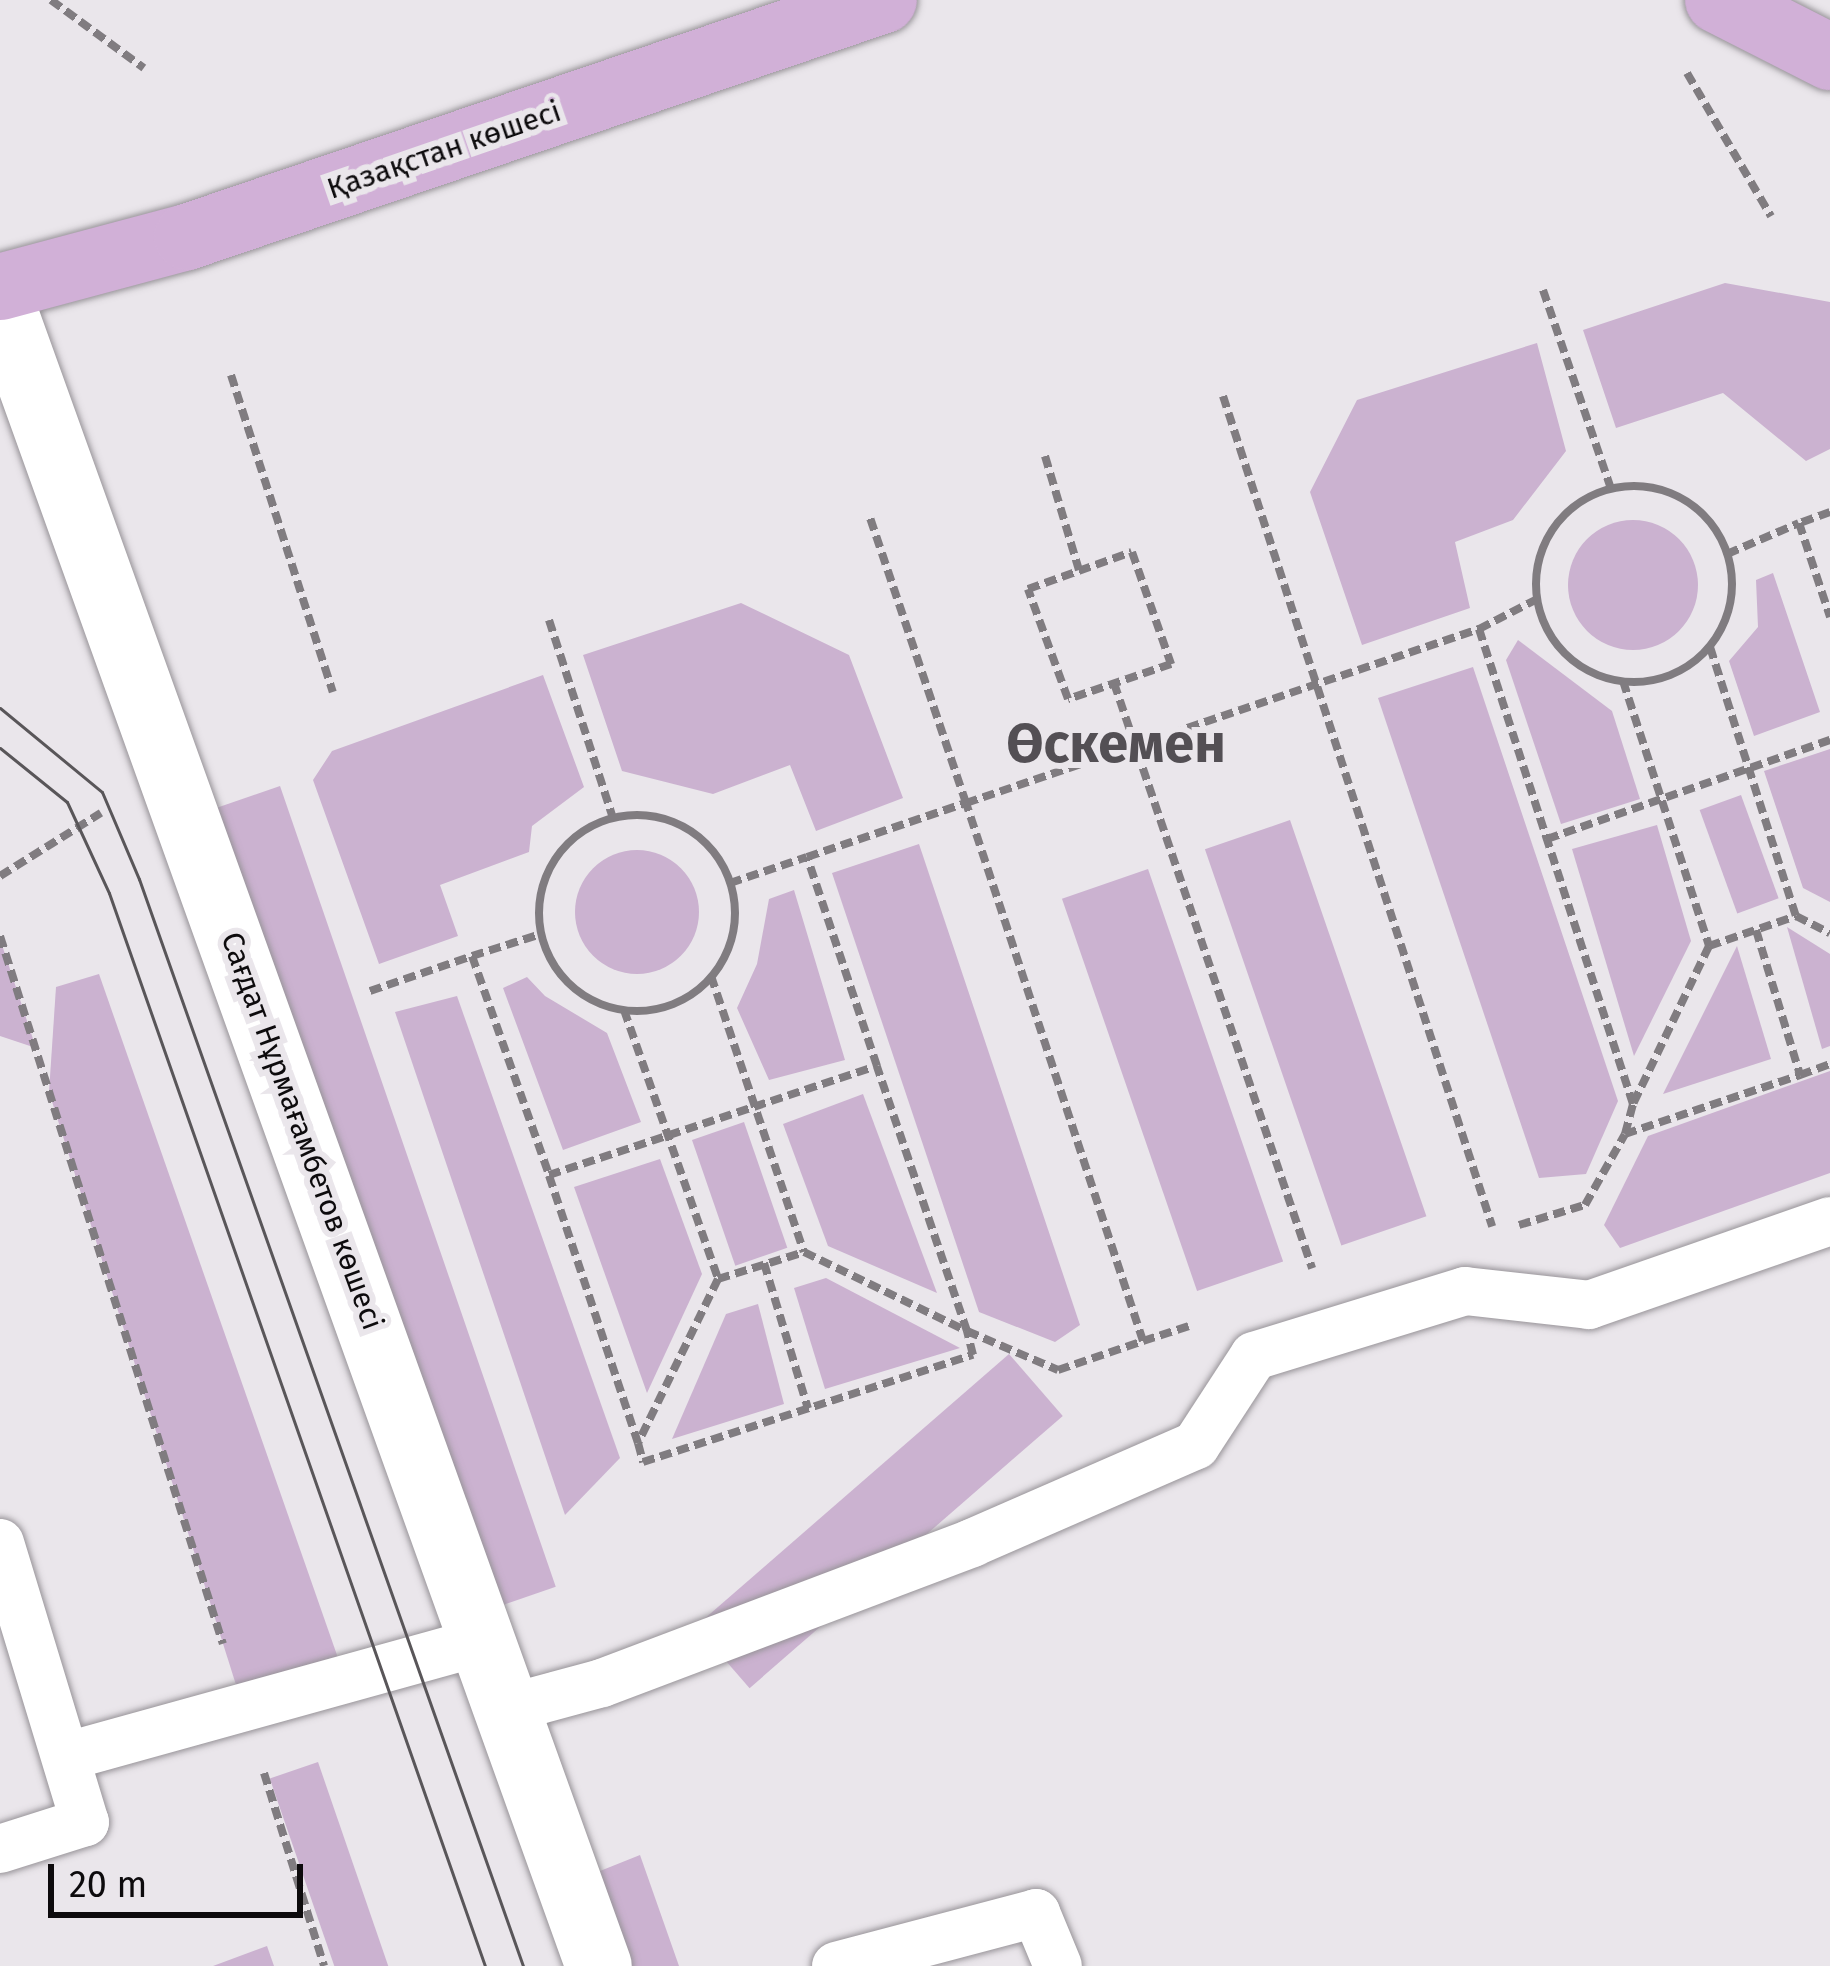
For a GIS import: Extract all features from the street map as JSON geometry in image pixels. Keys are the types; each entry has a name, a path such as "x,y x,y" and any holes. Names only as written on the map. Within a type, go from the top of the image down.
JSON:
{"main road":[{"name":"Қазақстан көшесі","path":"0,287 187,237 884,0"},
{"path":"1718,0 1830,57"},
{"name":"Сағдат Нұрмағамбетов көшесі","path":"0,298 599,1966"}],"lane":[{"path":"510,1708 602,1683 972,1543 1196,1445 1254,1356 1465,1291 1589,1305 1830,1221"},
{"path":"0,1543 86,1822 0,1849"},
{"path":"68,1756 484,1640"},
{"path":"836,1966 1036,1913 1058,1966"}],"path":[{"path":"51,0 144,68"},
{"path":"1676,55 1772,216"},
{"path":"1543,290 1611,489"},
{"path":"231,375 333,692"},
{"path":"1223,396 1494,1233"},
{"path":"1045,456 1078,571"},
{"path":"1636,484 1670,491 1700,509 1727,554 1732,603 1697,662 1667,678 1599,676 1570,658 1547,631 1537,599 1537,565 1550,532 1572,506 1611,489 1636,484"},
{"path":"1727,554 1830,512"},
{"path":"638,1443 718,1279 804,1252 1058,1370 1143,1341 869,515"},
{"path":"1799,523 1830,617"},
{"path":"1132,552 1171,664 1068,699 1028,589 1078,571 1132,552"},
{"path":"730,883 1478,629 1537,599"},
{"path":"550,620 614,818"},
{"path":"1478,629 1633,1104"},
{"path":"1710,647 1796,916 1830,933"},
{"path":"1623,680 1709,946 1633,1104 1625,1134"},
{"path":"1114,683 1318,1286"},
{"path":"1547,839 1830,740"},
{"path":"0,876 109,808"},
{"path":"639,813 673,820 702,838 730,883 734,932 711,976 669,1006 624,1010 601,1005 572,987 550,960 541,934 539,893 552,862 575,835 614,818 639,813"},
{"path":"472,956 643,1462 974,1355 807,857"},
{"path":"1709,946 1796,916"},
{"path":"1756,930 1800,1075 1830,1064"},
{"path":"370,991 541,934"},
{"path":"0,935 324,1966"},
{"path":"711,976 804,1252"},
{"path":"624,1010 718,1279"},
{"path":"549,1175 877,1066"},
{"path":"764,1263 808,1409"}],"shaded area":[{"path":"1725,283 1830,302 1830,449 1806,461 1723,393 1616,428 1583,330"},
{"path":"1537,343 1566,451 1513,520 1455,542 1470,608 1362,645 1310,492 1357,400"},
{"path":"1633,520 1658,525 1679,539 1693,560 1698,585 1693,610 1679,631 1658,645 1633,650 1608,645 1587,631 1573,610 1568,585 1573,560 1587,539 1608,525"},
{"path":"1773,573 1820,712 1754,736 1729,661 1758,627 1756,580"},
{"path":"741,603 849,655 903,798 816,831 790,765 713,794 622,771 583,655"},
{"path":"1518,640 1612,711 1640,799 1561,824 1506,660"},
{"path":"1473,667 1618,1101 1586,1174 1539,1178 1378,698"},
{"path":"543,675 584,787 532,826 529,852 440,885 458,936 379,964 313,780 332,751"},
{"path":"1830,749 1830,902 1803,888 1764,771"},
{"path":"280,786 556,1587 491,1609 215,808"},
{"path":"1741,795 1779,898 1737,913 1700,810"},
{"path":"1290,820 1426,1216 1341,1245 1205,849"},
{"path":"1657,825 1691,941 1634,1056 1572,849"},
{"path":"919,844 1080,1325 1055,1342 979,1312 832,873"},
{"path":"637,850 661,855 681,868 694,888 699,912 694,936 681,956 661,969 637,974 613,969 593,956 580,936 575,912 580,888 593,868 613,855"},
{"path":"1148,869 1283,1261 1197,1291 1062,899"},
{"path":"794,890 845,1060 769,1080 737,1008 757,964 769,899"},
{"path":"1787,927 1830,954 1830,1046 1822,1049"},
{"path":"0,939 36,1048 0,1036"},
{"path":"1737,946 1771,1059 1663,1094"},
{"path":"99,974 345,1678 243,1707 49,1092 56,987"},
{"path":"527,977 545,996 607,1033 641,1122 563,1150 503,988"},
{"path":"457,996 620,1458 565,1515 395,1012"},
{"path":"1830,1071 1830,1173 1620,1248 1604,1225 1648,1136"},
{"path":"863,1094 937,1293 828,1246 783,1124"},
{"path":"744,1122 787,1248 735,1266 692,1140"},
{"path":"660,1159 702,1274 647,1393 574,1187"},
{"path":"826,1278 960,1348 825,1389 794,1288"},
{"path":"758,1304 784,1404 672,1439 726,1314"},
{"path":"1009,1354 1063,1416 750,1688 696,1626"},
{"path":"318,1762 388,1966 334,1966 270,1779"},
{"path":"640,1855 679,1966 615,1966 585,1877"},
{"path":"267,1946 274,1966 213,1966"}],"tram line":[{"path":"0,708 102,792 139,879 523,1966"},
{"path":"0,748 67,802 109,893 485,1966"}],"district":[{"name":"Өскемен","path":"1116,744"}]}
